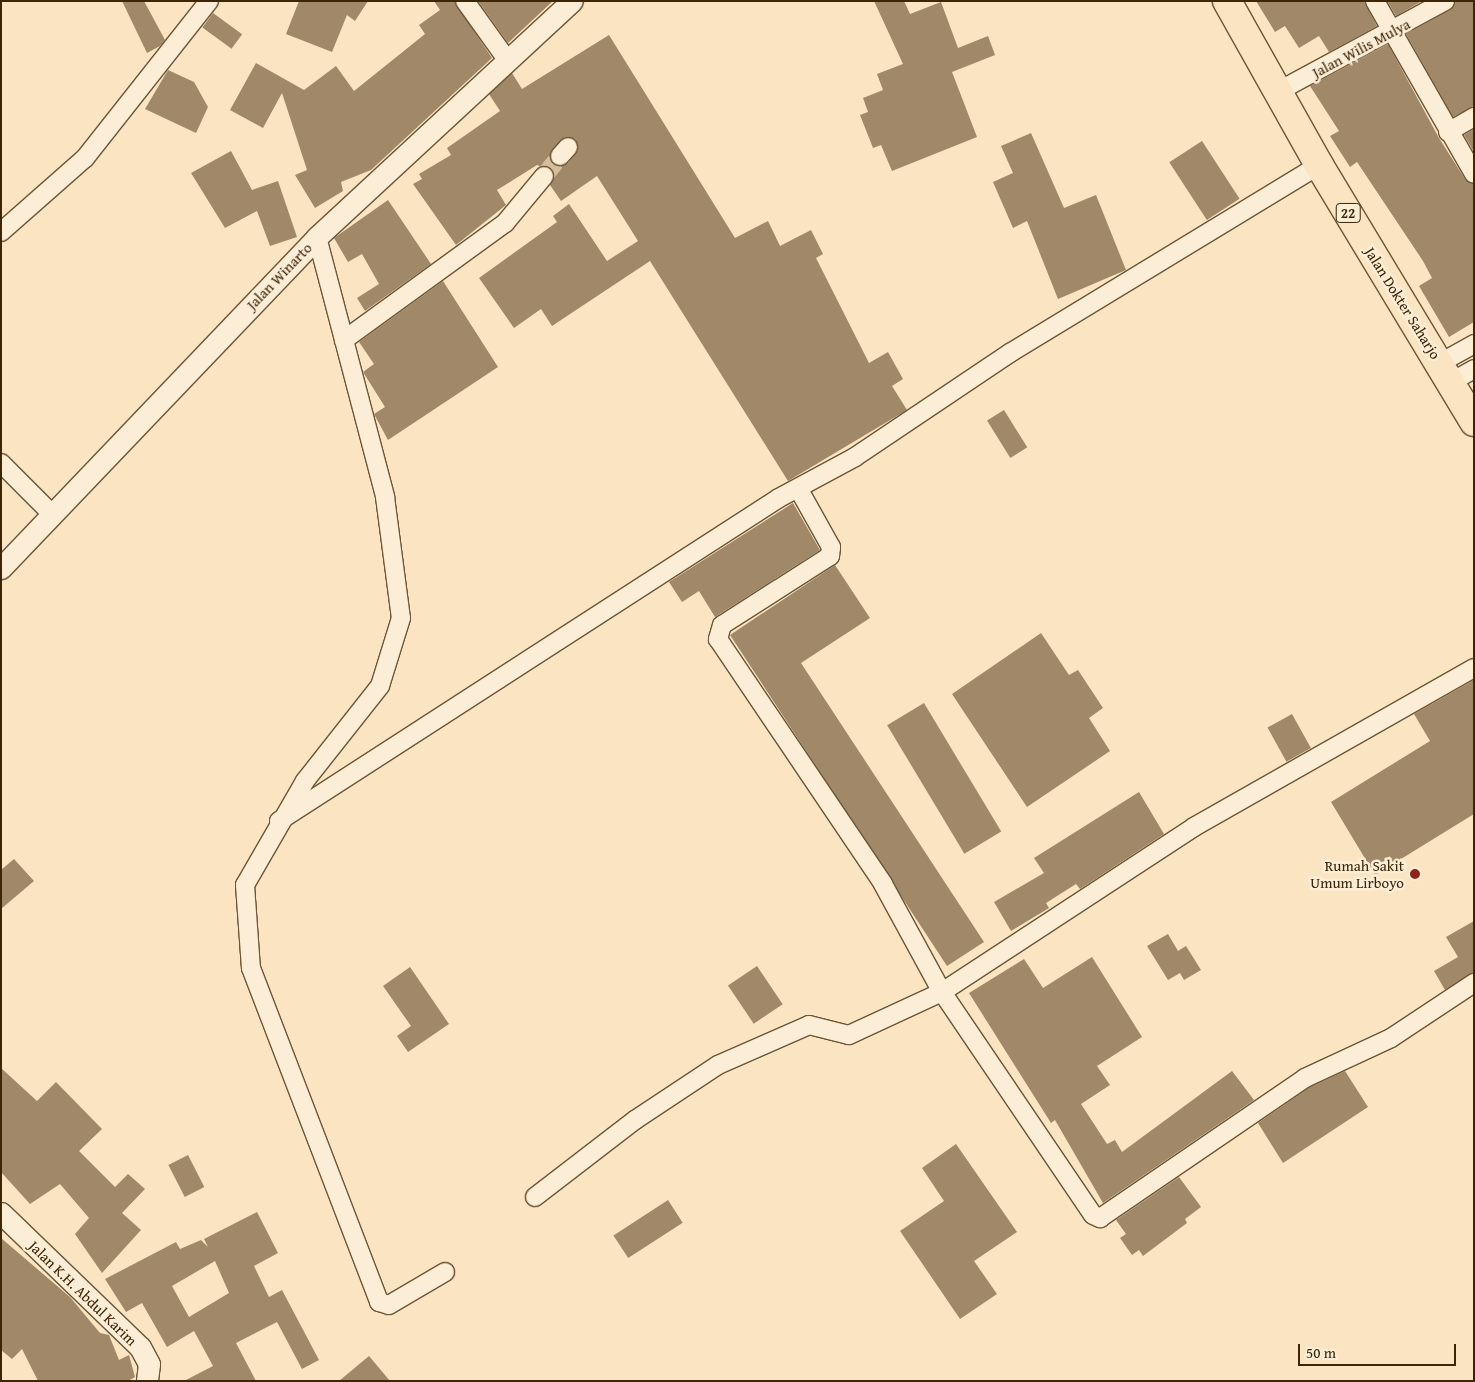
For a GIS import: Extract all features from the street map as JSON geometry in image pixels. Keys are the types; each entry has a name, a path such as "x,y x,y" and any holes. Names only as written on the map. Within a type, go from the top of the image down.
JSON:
{"highway":[{"name":"Jalan Dokter Saharjo","path":"1227,1 1318,165 1455,371 1474,422"}],"street":[{"path":"1,232 85,158 209,1"},
{"path":"465,1 508,61"},
{"name":"Jalan Winarto","path":"1,568 317,237 572,1"},
{"path":"1376,1 1448,132 1474,174"},
{"name":"Jalan Wilis Mulya","path":"1277,92 1393,32 1445,1"},
{"path":"1448,132 1474,117"},
{"path":"279,821 798,488 856,457 1010,353 1318,165"},
{"path":"344,340 506,223 544,176"},
{"path":"317,237 385,496 401,618 380,686 279,821 245,885 251,968 286,1065 379,1302 389,1304 445,1272"},
{"path":"1455,371 1474,344"},
{"path":"1,463 52,514"},
{"path":"798,488 832,547 830,556 722,625 718,639 883,884 942,992 1092,1215 1100,1218 1305,1078 1391,1038 1474,983"},
{"path":"535,1197 635,1120 718,1065 810,1025 849,1035 942,992 1194,827 1474,668"},
{"name":"Jalan K.H. Abdul Karim","path":"1,1213 140,1347 149,1364 147,1381"}],"building":[{"path":"122,1 144,1 165,40 160,46 147,53"},
{"path":"299,1 368,1 355,21 347,15 332,52 286,34"},
{"path":"434,1 454,1 492,58 371,170 341,182 343,191 315,208 295,175 307,170 282,93 263,128 230,110 256,63 304,90 336,66 354,91 425,34 419,25 440,10"},
{"path":"478,1 553,1 508,43"},
{"path":"874,1 904,1 910,14 941,2 958,48 988,36 995,55 952,72 977,137 892,171 881,145 873,148 860,115 868,112 863,98 883,90 877,74 903,64"},
{"path":"1256,1 1364,1 1377,26 1329,52 1319,36 1299,48 1285,26 1275,32"},
{"path":"1387,1 1422,1 1396,16"},
{"path":"1456,1 1474,1 1474,106 1453,117 1406,34 1450,10"},
{"path":"213,13 242,34 232,49 202,28"},
{"path":"609,35 735,238 768,221 780,246 811,230 823,254 816,258 869,363 888,352 903,379 892,386 907,410 788,481 650,261 552,326 541,309 514,328 479,278 557,222 553,216 569,204 607,261 638,241 597,176 561,201 550,185 554,172 537,165 497,190 506,205 456,245 413,184 422,179 419,174 451,155 447,148 500,111 489,94 512,73 522,89","holes":["565,137 575,139 578,150 568,163 557,166 550,153"]},
{"path":"1388,44 1439,138 1465,179 1474,185 1474,322 1449,337 1419,286 1432,278 1423,261 1357,162 1350,167 1330,136 1339,131 1310,86"},
{"path":"168,70 194,82 208,107 196,133 145,109"},
{"path":"1474,129 1474,152 1464,135"},
{"path":"1031,133 1064,208 1096,195 1126,270 1058,299 1027,221 1013,228 993,182 1013,173 1001,146"},
{"path":"1202,141 1240,199 1207,220 1169,162"},
{"path":"231,151 252,190 278,181 297,237 270,246 257,211 225,228 191,173"},
{"path":"388,200 431,264 365,311 357,298 379,284 362,254 348,262 334,238"},
{"path":"443,281 498,367 388,440 374,414 385,407 363,372 374,364 359,342"},
{"path":"1004,410 1027,447 1010,458 987,421"},
{"path":"793,503 820,550 715,617 699,591 682,602 669,582"},
{"path":"835,565 870,618 801,663 984,942 947,966 730,635"},
{"path":"1041,633 1069,675 1078,670 1103,708 1089,718 1110,751 1027,807 952,694"},
{"path":"1474,680 1474,814 1375,875 1331,802 1430,741 1414,714"},
{"path":"924,703 1001,832 964,854 887,725"},
{"path":"1292,714 1311,748 1286,762 1268,728"},
{"path":"1139,792 1164,834 1080,889 1076,884 1046,903 1049,908 1011,931 994,902 1044,873 1034,858"},
{"path":"14,859 34,881 1,909 1,870"},
{"path":"1474,921 1474,972 1445,990 1434,971 1458,957 1446,937"},
{"path":"1168,934 1178,951 1186,946 1201,970 1184,980 1180,973 1168,980 1147,946"},
{"path":"1092,957 1142,1037 1097,1066 1110,1085 1081,1104 1107,1144 1115,1140 1122,1152 1232,1071 1254,1100 1103,1203 1055,1120 1051,1123 969,993 1024,959 1043,988"},
{"path":"757,966 783,1004 754,1024 728,986"},
{"path":"410,967 449,1024 408,1052 397,1036 411,1026 383,986"},
{"path":"1,1068 37,1101 56,1082 102,1129 79,1151 115,1187 128,1174 145,1189 122,1213 141,1230 102,1273 75,1234 89,1218 60,1184 30,1204 1,1172"},
{"path":"1345,1071 1368,1107 1283,1163 1258,1123 1310,1087"},
{"path":"956,1144 1017,1232 974,1261 997,1294 960,1319 900,1231 944,1201 922,1168"},
{"path":"188,1155 204,1187 185,1197 168,1165"},
{"path":"1179,1177 1201,1207 1185,1219 1187,1223 1143,1256 1139,1250 1132,1255 1120,1238 1126,1234 1116,1220"},
{"path":"668,1200 683,1223 628,1258 613,1235"},
{"path":"257,1212 278,1253 254,1266 269,1297 282,1290 319,1360 302,1369 277,1322 236,1343 256,1381 184,1381 213,1366 194,1331 167,1347 142,1303 126,1312 105,1279 176,1242 180,1249 201,1240 208,1247 204,1239","holes":["215,1261 229,1293 189,1317 172,1286"]},
{"path":"1,1238 70,1297 100,1333 109,1335 119,1360 129,1355 135,1377 128,1381 38,1381 22,1349 12,1359 1,1350"},
{"path":"369,1356 390,1381 339,1381"}],"tunnel":[{"path":"544,176 560,156"}],"place":[{"name":"Rumah Sakit Umum Lirboyo","path":"1415,874"}]}
